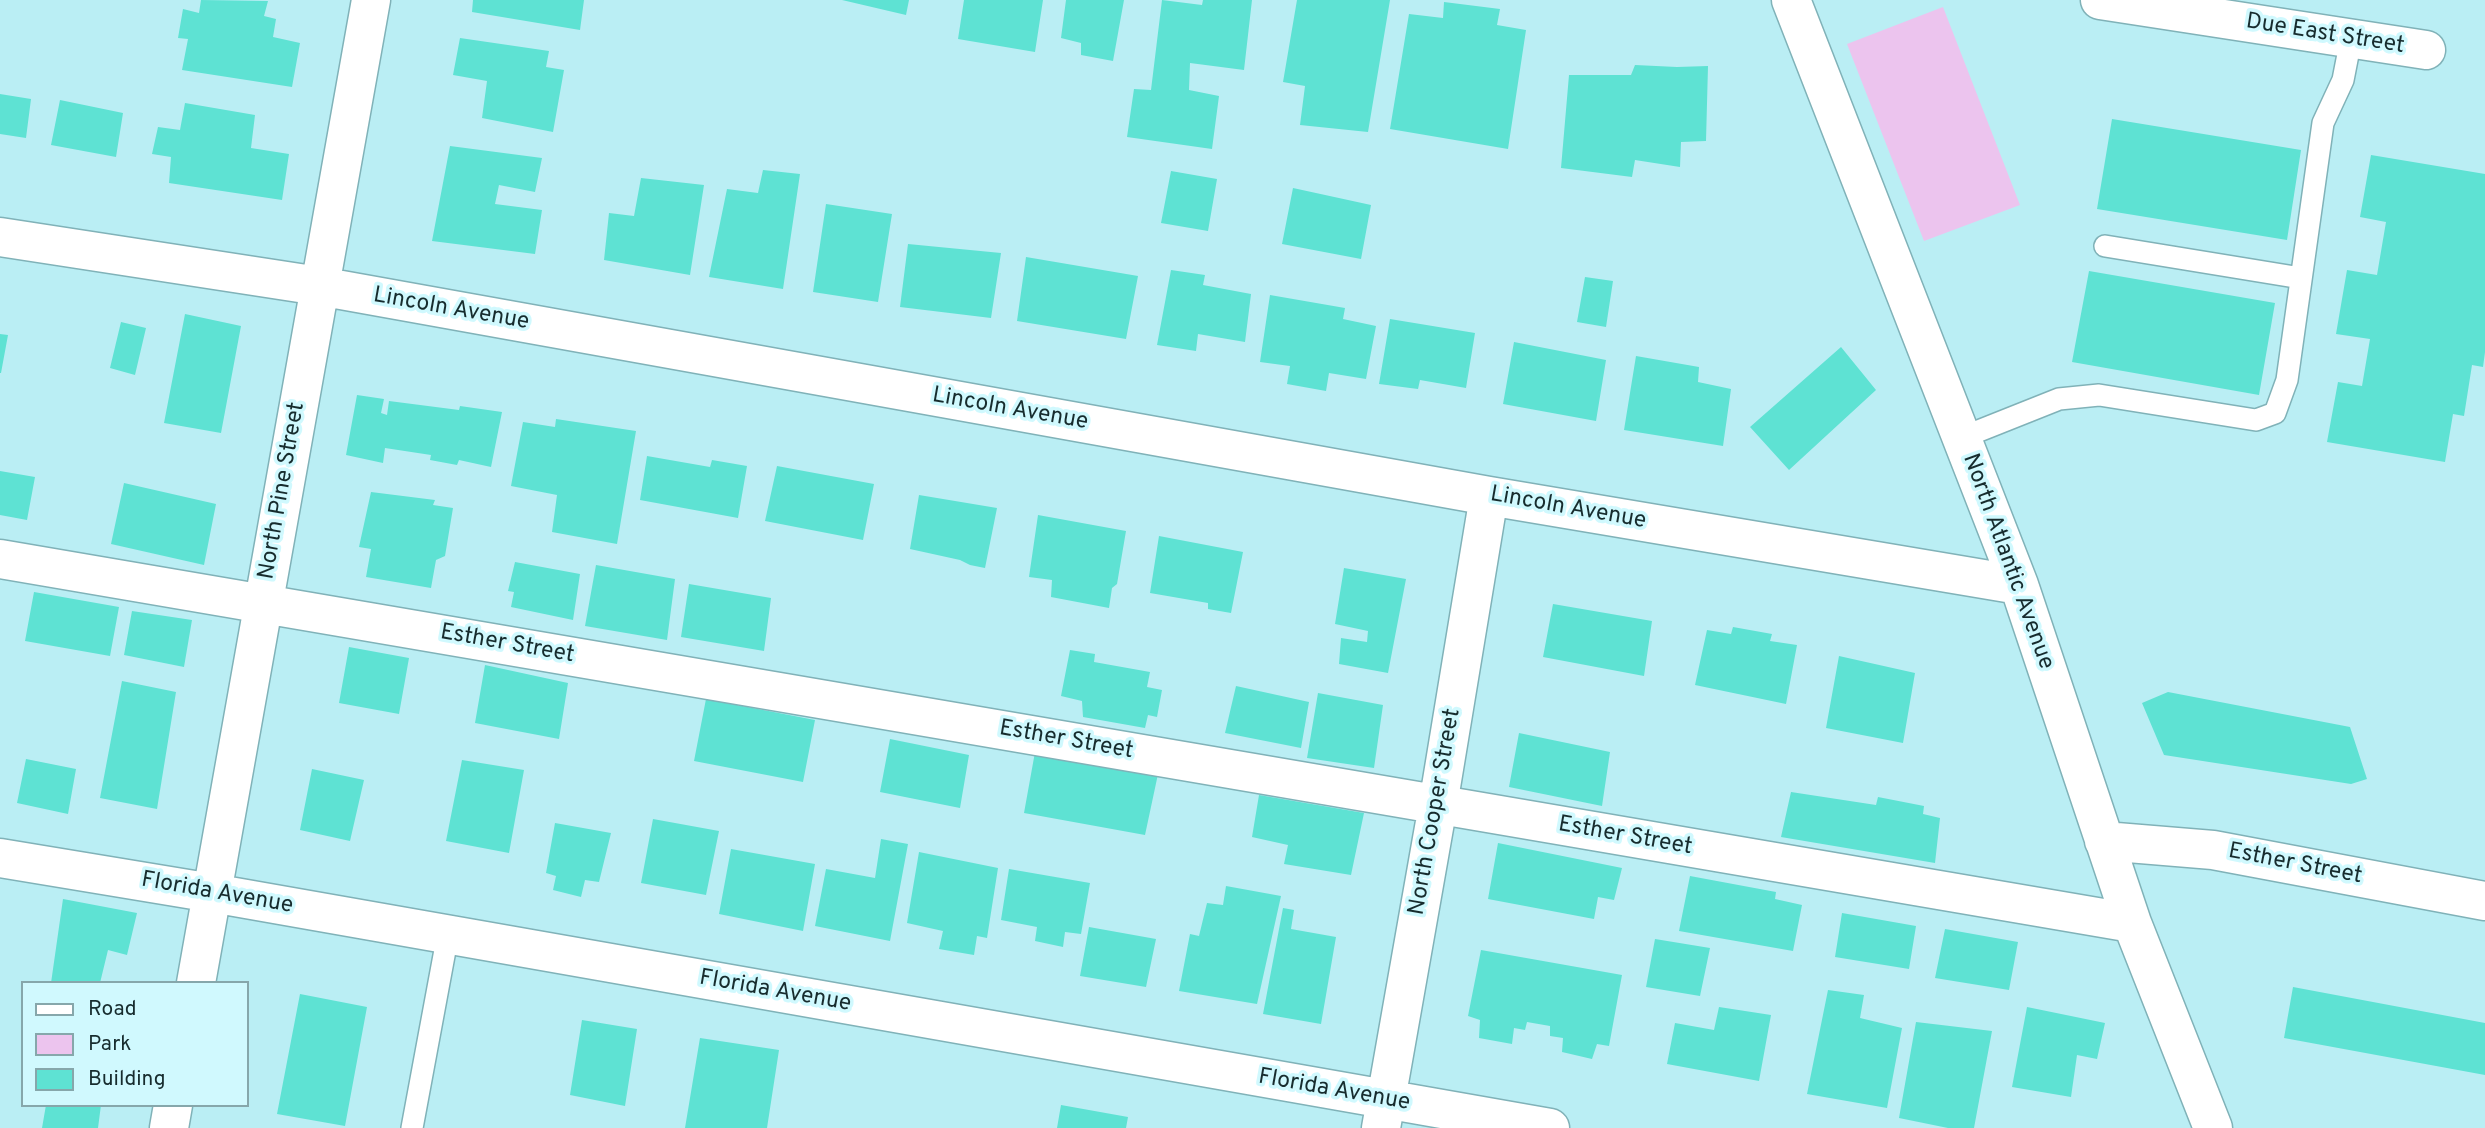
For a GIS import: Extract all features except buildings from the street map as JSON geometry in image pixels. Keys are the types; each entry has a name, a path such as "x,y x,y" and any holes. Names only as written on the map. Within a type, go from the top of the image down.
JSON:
{"street":[{"name":"North Pine Street","path":"196,981 371,0"},
{"name":"North Atlantic Avenue","path":"1791,0 2019,585 2132,923 2213,1128"},
{"name":"Due East Street","path":"2100,0 2426,50"},
{"name":"Lincoln Avenue","path":"0,237 319,286 1489,496 2019,585"},
{"name":"North Cooper Street","path":"1383,1114 1489,496"},
{"name":"Esther Street","path":"0,559 2132,923"},
{"name":"Esther Street","path":"2104,841 2213,850 2485,901"},
{"name":"Florida Avenue","path":"0,858 448,934 1383,1114 1550,1128"},
{"path":"169,1128 173,1107"}],"lane":[{"path":"1961,438 2059,399 2099,395 2256,420 2275,414 2287,380 2323,123 2343,80 2351,39"},
{"path":"2105,246 2301,278"},
{"path":"412,1128 448,934"}],"green space":[{"path":"1943,7 2020,205 1924,241 1847,44"}]}
